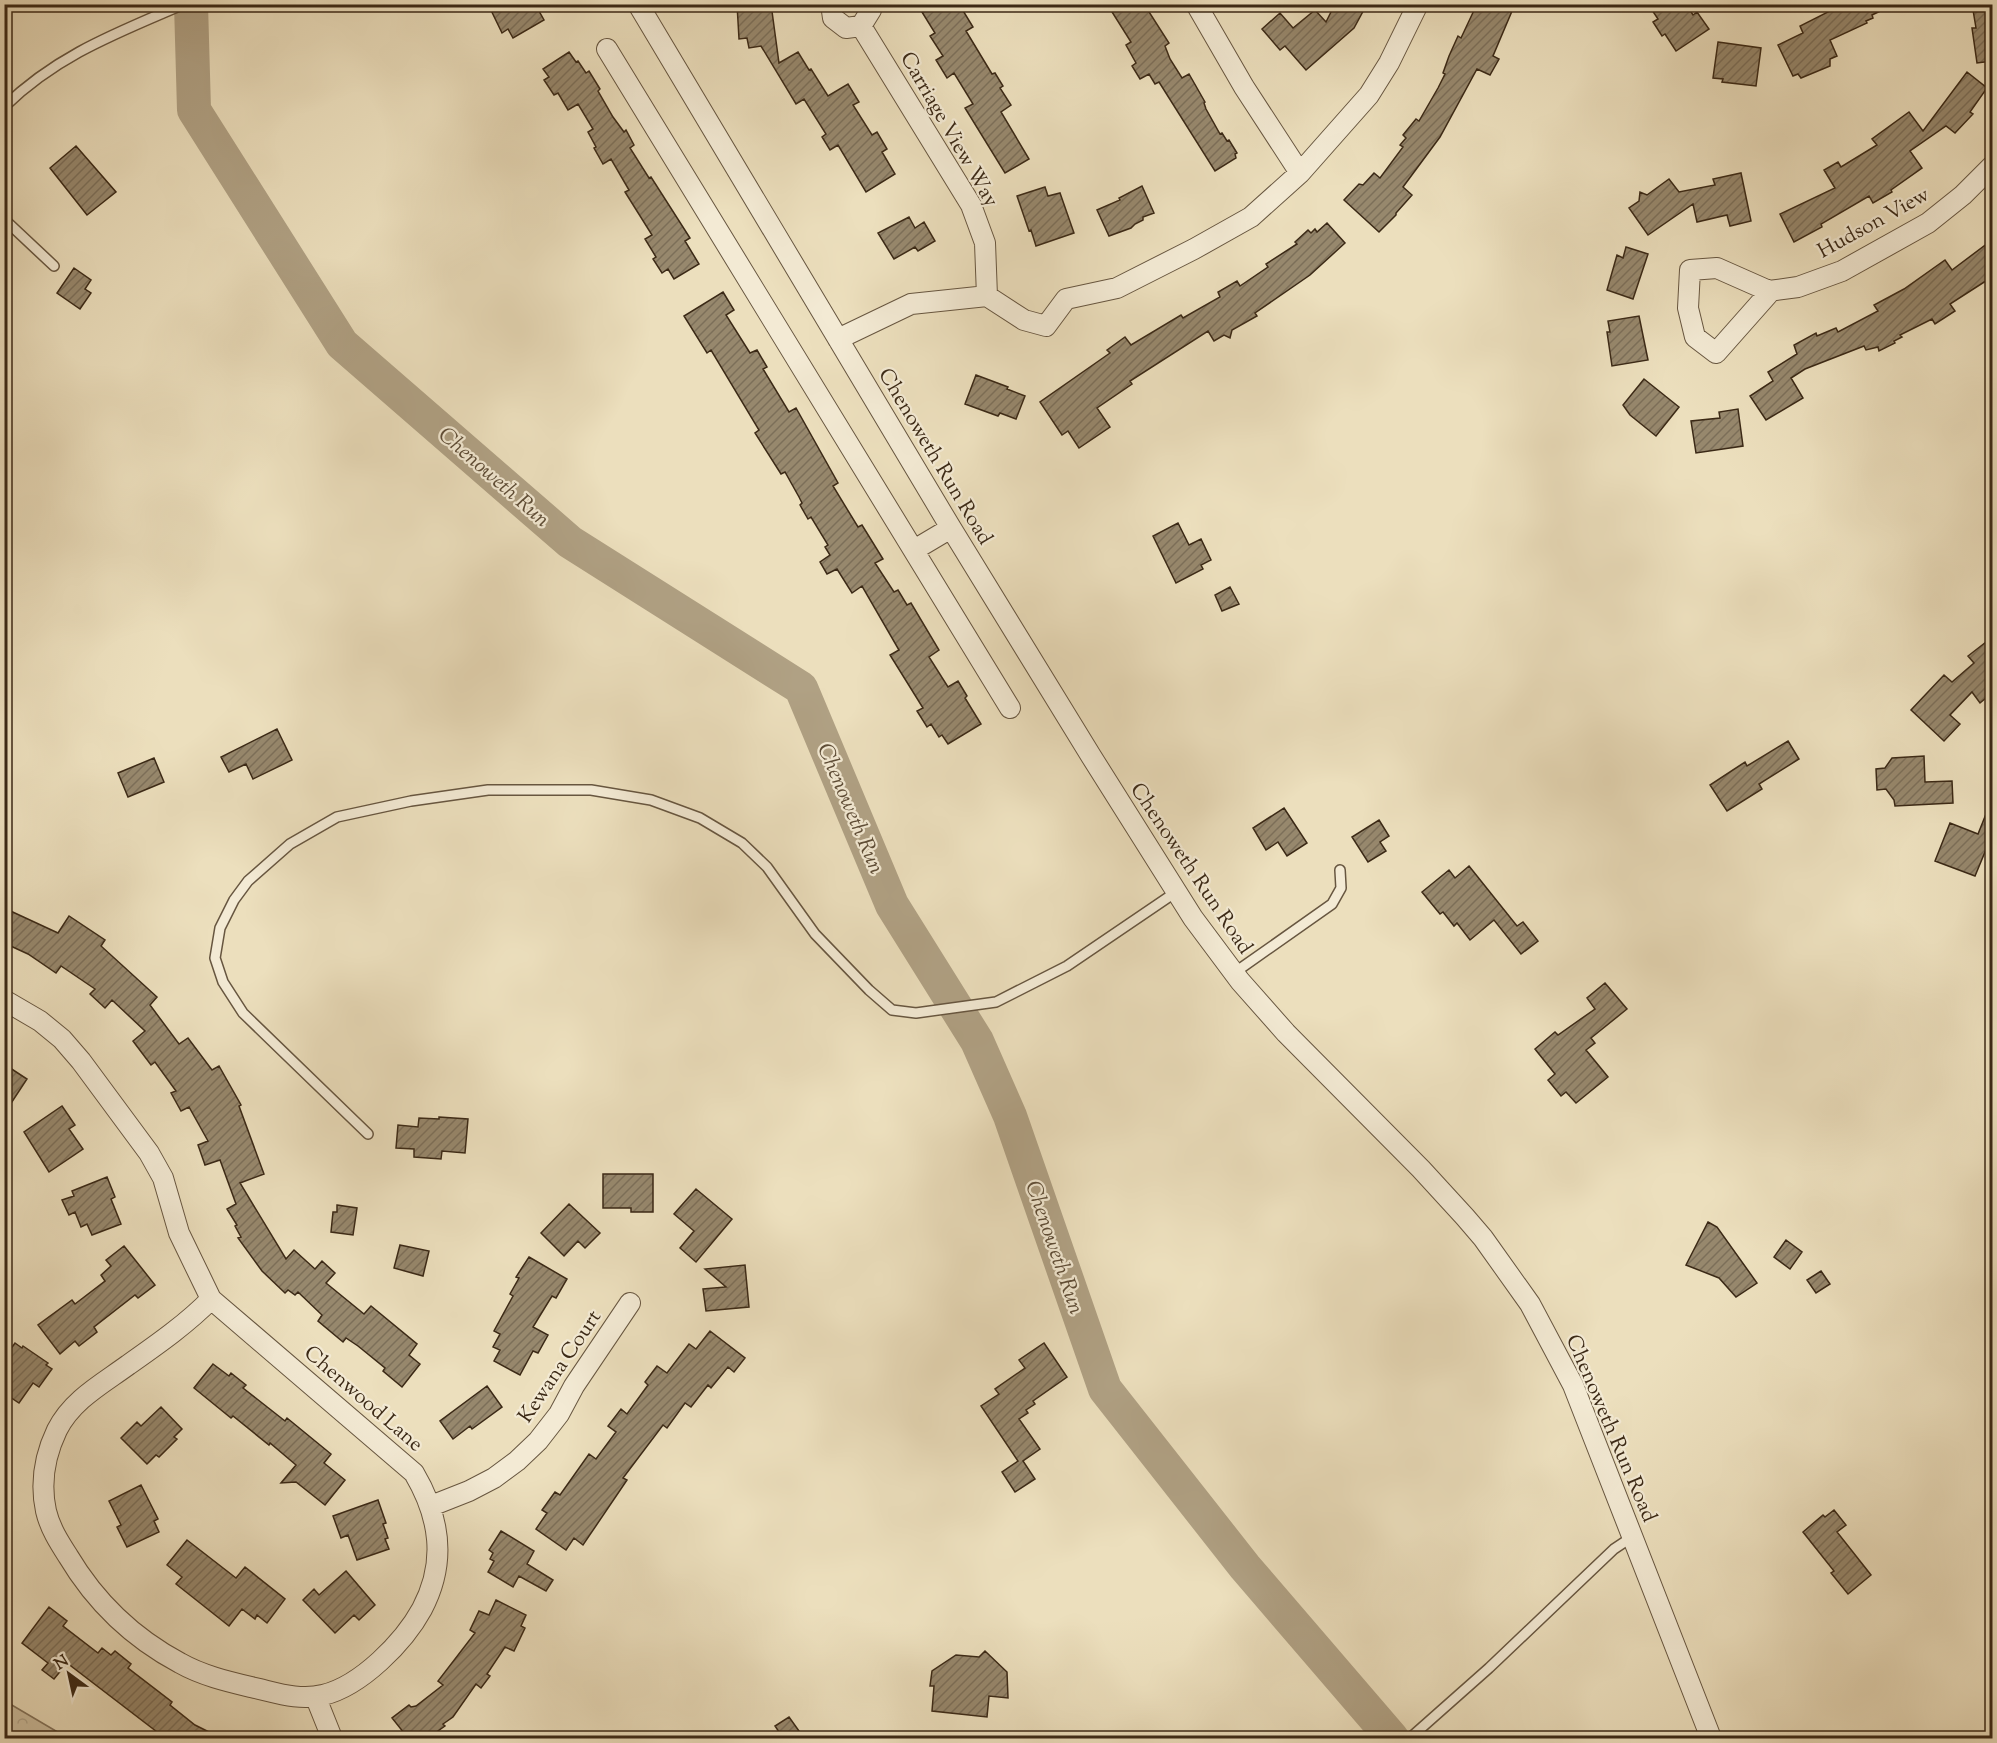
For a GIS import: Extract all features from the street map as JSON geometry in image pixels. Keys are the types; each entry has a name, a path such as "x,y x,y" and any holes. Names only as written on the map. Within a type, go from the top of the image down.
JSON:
{"street":[{"name":"Chenoweth Run Road","path":"638,4 951,528 1176,892 1234,973 1286,1033 1421,1169 1465,1217 1483,1238 1530,1304 1574,1385 1711,1738"},
{"path":"831,4 833,18 846,28 861,26 871,10 869,4"},
{"path":"1196,4 1244,87 1300,173"},
{"path":"838,339 911,304 987,296 1024,320 1046,326 1066,299 1117,288 1251,217 1300,173 1369,95 1389,63 1418,4"},
{"name":"Carriage View Way","path":"861,26 971,206 985,243 987,296"},
{"path":"607,49 1010,708"},
{"name":"Hudson View","path":"1770,292 1716,353 1695,337 1688,308 1690,270 1717,268 1769,291 1798,287 1842,271 1928,223 1964,195 1992,166"},
{"path":"914,550 951,528"},
{"name":"Chenwood Lane","path":"4,1000 40,1021 62,1039 149,1153 163,1178 179,1233 211,1299 414,1473 431,1506 437,1531 438,1554 435,1576 428,1598 417,1618 400,1641 375,1665 352,1682 321,1696 304,1698 287,1696 220,1679 183,1665 148,1644 121,1623 97,1598 53,1533 46,1511 43,1489 49,1449 58,1428 71,1409 83,1397 149,1351 211,1299"},
{"name":"Kewana Court","path":"431,1506 494,1478 538,1441 559,1414 574,1386 630,1303"},
{"path":"321,1696 318,1703 332,1738"}],"lane":[{"path":"4,107 39,77 69,56 184,4"},
{"path":"4,219 54,266"},
{"path":"368,1134 243,1013 223,982 215,958 220,928 234,900 249,881 290,844 337,817 411,801 488,790 591,790 651,800 700,818 742,843 767,867 815,934 868,990 892,1010 916,1013 996,1002 1067,966 1176,892"},
{"path":"1234,973 1332,904 1341,888 1340,870"},
{"path":"1410,1738 1426,1726 1614,1549 1632,1537"}],"green space":[{"path":"5,1701 66,1737 68,1738 5,1738"}],"building":[{"path":"488,4 535,4 544,20 513,38 508,29 502,33"},
{"path":"737,4 771,4 779,63 798,52 828,96 848,84 859,102 853,105 872,135 877,132 887,149 882,152 895,174 866,192 838,145 830,150 822,137 826,134 804,99 796,104 761,46 749,48 747,38 739,39"},
{"path":"917,4 959,4 973,27 966,31 992,74 995,73 1003,86 1000,88 1011,105 1001,112 1029,159 1005,173 965,108 973,104 954,73 947,78 936,60 943,56 930,36 935,33"},
{"path":"1107,4 1144,4 1169,43 1165,46 1170,59 1182,78 1189,74 1220,134 1222,133 1227,141 1229,140 1237,153 1236,158 1215,171 1159,82 1155,84 1149,74 1140,79 1132,66 1136,63 1126,45 1131,42"},
{"path":"1335,4 1367,4 1354,28 1306,70 1285,46 1280,50 1262,29 1280,13 1293,28 1315,10 1326,22"},
{"path":"1477,4 1515,4 1493,56 1499,59 1490,75 1477,69 1440,137 1403,187 1412,195 1379,232 1344,200 1359,184 1363,185 1374,173 1380,178 1403,147 1400,145 1406,138 1403,135 1416,119 1419,121 1438,88 1458,36 1461,38"},
{"path":"1648,4 1686,4 1693,15 1697,12 1709,29 1676,51 1665,34 1662,36 1653,22 1658,19"},
{"path":"1827,4 1895,4 1872,15 1873,18 1866,21 1867,23 1830,40 1837,56 1830,59 1830,66 1801,78 1798,74 1793,76 1778,45 1803,33 1800,26 1830,11"},
{"path":"1992,8 1992,61 1977,63 1972,28 1976,28 1973,10"},
{"path":"1718,42 1761,48 1756,86 1722,82 1723,79 1713,78"},
{"path":"569,52 586,73 589,71 613,117 624,132 626,130 634,145 630,148 690,238 685,241 699,264 674,279 668,269 662,273 653,259 656,257 645,239 652,235 625,192 629,190 611,159 603,164 588,132 593,129 578,104 568,110 558,93 554,95 544,80 549,77 543,69"},
{"path":"1967,72 1987,88 1970,112 1973,114 1955,133 1946,126 1910,151 1922,168 1891,190 1892,192 1873,203 1869,196 1821,224 1822,227 1794,242 1780,214 1835,188 1824,170 1838,162 1841,167 1877,145 1872,139 1909,112 1923,131"},
{"path":"76,146 116,192 87,215 50,168"},
{"path":"1741,173 1751,221 1730,226 1727,215 1697,222 1693,204 1648,235 1629,208 1639,201 1640,192 1647,195 1669,179 1679,192 1715,185 1713,179"},
{"path":"1142,186 1154,213 1143,217 1143,220 1131,228 1109,236 1097,210 1120,200 1119,198"},
{"path":"1045,187 1048,196 1060,193 1074,233 1036,246 1017,196"},
{"path":"909,217 915,228 924,222 935,241 918,251 915,247 894,259 878,233"},
{"path":"1327,223 1345,243 1310,275 1255,313 1257,316 1232,330 1230,338 1224,335 1214,341 1208,331 1130,381 1132,384 1097,408 1110,427 1079,448 1068,431 1062,435 1040,402 1110,353 1107,350 1125,337 1131,345 1181,315 1183,318 1220,297 1218,292 1237,281 1240,286 1268,267 1266,264 1297,244 1295,242 1308,230 1311,233 1315,229 1317,232"},
{"path":"1992,240 1992,277 1950,304 1955,311 1935,324 1932,319 1900,335 1902,337 1894,341 1895,343 1879,351 1878,347 1866,350 1864,346 1805,369 1791,378 1803,398 1766,420 1750,396 1773,381 1768,372 1797,354 1794,345 1816,333 1817,336 1836,328 1838,332 1878,311 1874,305 1904,289 1945,260 1952,270"},
{"path":"1626,247 1648,254 1633,299 1607,290 1617,255 1623,258"},
{"path":"74,268 91,280 85,289 91,293 80,309 57,293"},
{"path":"723,292 734,310 726,315 750,353 757,350 767,367 763,369 789,412 796,408 838,483 833,486 858,527 862,525 883,559 875,563 894,592 898,590 907,605 911,603 939,650 929,657 948,687 958,681 967,696 965,698 981,724 948,744 942,735 939,737 931,724 927,727 917,711 923,708 890,655 899,650 862,586 852,593 837,569 827,574 820,562 830,555 825,547 828,545 811,517 808,519 785,472 781,474 755,433 759,430 711,350 707,353 684,316"},
{"path":"1639,316 1648,360 1612,366 1607,332 1610,332 1608,321"},
{"path":"976,375 1025,396 1016,419 1000,413 998,416 965,404"},
{"path":"1644,379 1679,407 1656,436 1630,415 1623,405"},
{"path":"1738,409 1743,446 1696,453 1691,421 1720,418 1719,412"},
{"path":"1178,523 1189,545 1201,539 1211,560 1201,565 1203,569 1176,583 1153,536"},
{"path":"1230,587 1239,604 1222,611 1215,595"},
{"path":"1986,642 1992,651 1992,693 1980,703 1972,692 1950,715 1960,724 1944,741 1911,710 1944,675 1952,682 1974,663 1968,656"},
{"path":"277,729 292,760 253,779 246,764 229,772 221,757"},
{"path":"1788,741 1799,759 1759,784 1762,789 1727,811 1710,785 1745,762 1747,766"},
{"path":"1924,756 1925,782 1952,781 1953,803 1895,806 1894,800 1886,789 1877,790 1876,769 1885,768 1892,758"},
{"path":"154,758 164,782 128,797 118,773"},
{"path":"1992,799 1992,855 1985,852 1975,876 1935,861 1950,823 1978,834"},
{"path":"1284,808 1307,843 1287,856 1278,842 1266,850 1253,828"},
{"path":"1379,820 1389,836 1380,842 1386,851 1368,862 1352,837"},
{"path":"1469,866 1517,926 1523,922 1538,941 1521,954 1494,920 1470,940 1457,923 1454,926 1443,912 1440,914 1422,892 1449,870 1455,878"},
{"path":"4,908 58,933 69,916 105,940 101,946 157,997 150,1005 179,1044 188,1038 212,1070 219,1066 241,1105 239,1106 264,1174 240,1183 286,1259 294,1250 315,1269 322,1261 335,1273 326,1283 364,1314 371,1306 417,1344 409,1355 420,1364 402,1387 383,1371 385,1368 358,1346 346,1338 343,1342 318,1321 322,1315 298,1292 295,1295 288,1290 285,1293 262,1271 238,1238 241,1237 235,1226 237,1225 227,1209 236,1204 220,1160 205,1165 198,1145 208,1141 189,1107 181,1111 171,1093 176,1091 155,1062 151,1065 133,1041 145,1031 112,1000 105,1008 90,994 95,989 61,966 56,973 28,954 4,943"},
{"path":"1605,983 1627,1009 1591,1038 1595,1043 1586,1050 1608,1077 1576,1103 1566,1092 1561,1096 1548,1080 1555,1074 1535,1049 1555,1032 1558,1035 1595,1009 1587,998"},
{"path":"4,1064 27,1079 4,1114"},
{"path":"62,1106 75,1125 69,1129 83,1149 49,1172 24,1132"},
{"path":"439,1117 468,1119 465,1153 442,1151 441,1159 414,1157 414,1149 396,1148 398,1125 418,1127 419,1118 439,1119"},
{"path":"603,1174 653,1174 653,1212 631,1212 631,1208 603,1208"},
{"path":"107,1177 115,1197 111,1199 121,1224 92,1235 87,1224 81,1227 75,1212 69,1215 62,1200 74,1196 72,1191"},
{"path":"696,1189 732,1219 696,1262 680,1248 694,1231 674,1214"},
{"path":"569,1204 600,1233 585,1248 578,1241 564,1256 541,1233"},
{"path":"337,1205 357,1208 353,1235 331,1232 333,1212 337,1212"},
{"path":"1708,1222 1717,1227 1757,1283 1736,1297 1719,1278 1686,1265"},
{"path":"1786,1240 1802,1252 1790,1269 1774,1257"},
{"path":"400,1245 429,1251 423,1276 394,1268"},
{"path":"124,1246 155,1285 138,1298 135,1295 94,1327 97,1332 79,1346 75,1341 60,1354 38,1325 72,1300 75,1304 105,1281 101,1275 111,1266 106,1260"},
{"path":"529,1257 567,1279 556,1298 552,1296 533,1327 548,1335 538,1353 533,1351 520,1375 494,1361 500,1350 493,1347 500,1334 494,1331 513,1296 510,1294 519,1278 516,1277"},
{"path":"745,1265 749,1307 706,1311 703,1289 726,1287 705,1269"},
{"path":"1821,1271 1830,1284 1816,1293 1807,1280"},
{"path":"710,1331 745,1358 734,1372 728,1367 711,1388 708,1385 691,1407 685,1403 667,1428 663,1425 623,1478 627,1480 583,1545 574,1538 566,1550 536,1529 547,1513 542,1510 555,1492 560,1495 589,1454 596,1459 616,1432 608,1426 621,1409 627,1414 648,1385 645,1382 657,1366 667,1373 689,1344 696,1349"},
{"path":"15,1343 48,1363 46,1365 52,1369 39,1387 33,1383 19,1403 4,1393 4,1358"},
{"path":"1044,1343 1067,1377 1033,1401 1035,1404 1026,1410 1028,1413 1019,1419 1040,1449 1023,1461 1035,1479 1015,1492 1002,1472 1018,1461 981,1406 999,1394 995,1389 1025,1368 1019,1360"},
{"path":"213,1364 229,1376 231,1373 246,1385 243,1388 285,1421 287,1418 331,1454 324,1463 345,1480 325,1505 296,1482 281,1483 296,1465 270,1443 269,1445 233,1416 231,1418 194,1388"},
{"path":"487,1386 502,1407 472,1429 470,1426 453,1439 440,1421"},
{"path":"161,1407 182,1429 174,1437 177,1439 159,1457 156,1455 147,1464 121,1438 137,1422 141,1426"},
{"path":"141,1485 158,1519 154,1521 159,1532 127,1547 117,1527 121,1525 109,1501"},
{"path":"378,1500 386,1523 383,1524 389,1549 357,1560 348,1535 341,1538 333,1516"},
{"path":"1834,1510 1846,1525 1837,1532 1871,1575 1848,1594 1831,1573 1834,1571 1803,1532 1823,1515 1825,1517"},
{"path":"501,1531 534,1551 527,1564 553,1580 546,1591 519,1576 513,1587 488,1572 494,1561 490,1559 493,1553 489,1550"},
{"path":"187,1540 236,1578 245,1567 285,1599 267,1623 257,1615 255,1619 242,1609 229,1626 176,1584 182,1577 167,1565"},
{"path":"346,1571 375,1605 359,1620 354,1615 335,1633 303,1600 314,1589 319,1595"},
{"path":"496,1600 526,1615 521,1626 525,1628 514,1651 505,1647 487,1674 490,1676 481,1688 476,1684 453,1717 443,1724 445,1726 428,1738 408,1738 392,1718 409,1705 416,1706 443,1685 438,1681 475,1633 470,1630 479,1611 489,1615"},
{"path":"49,1607 67,1621 63,1626 98,1653 102,1648 111,1655 115,1651 131,1664 128,1668 172,1702 170,1705 195,1725 221,1738 165,1738 67,1663 54,1679 42,1670 48,1663 22,1643"},
{"path":"985,1651 1007,1672 1008,1698 989,1696 987,1717 932,1711 934,1686 930,1686 932,1671 956,1655 979,1657"},
{"path":"789,1717 804,1738 783,1738 775,1726"}],"waterway":[{"name":"Chenoweth Run","path":"191,4 194,110 342,344 570,542 801,688 892,905 977,1041 1010,1116 1105,1389 1245,1567 1392,1738"}]}
